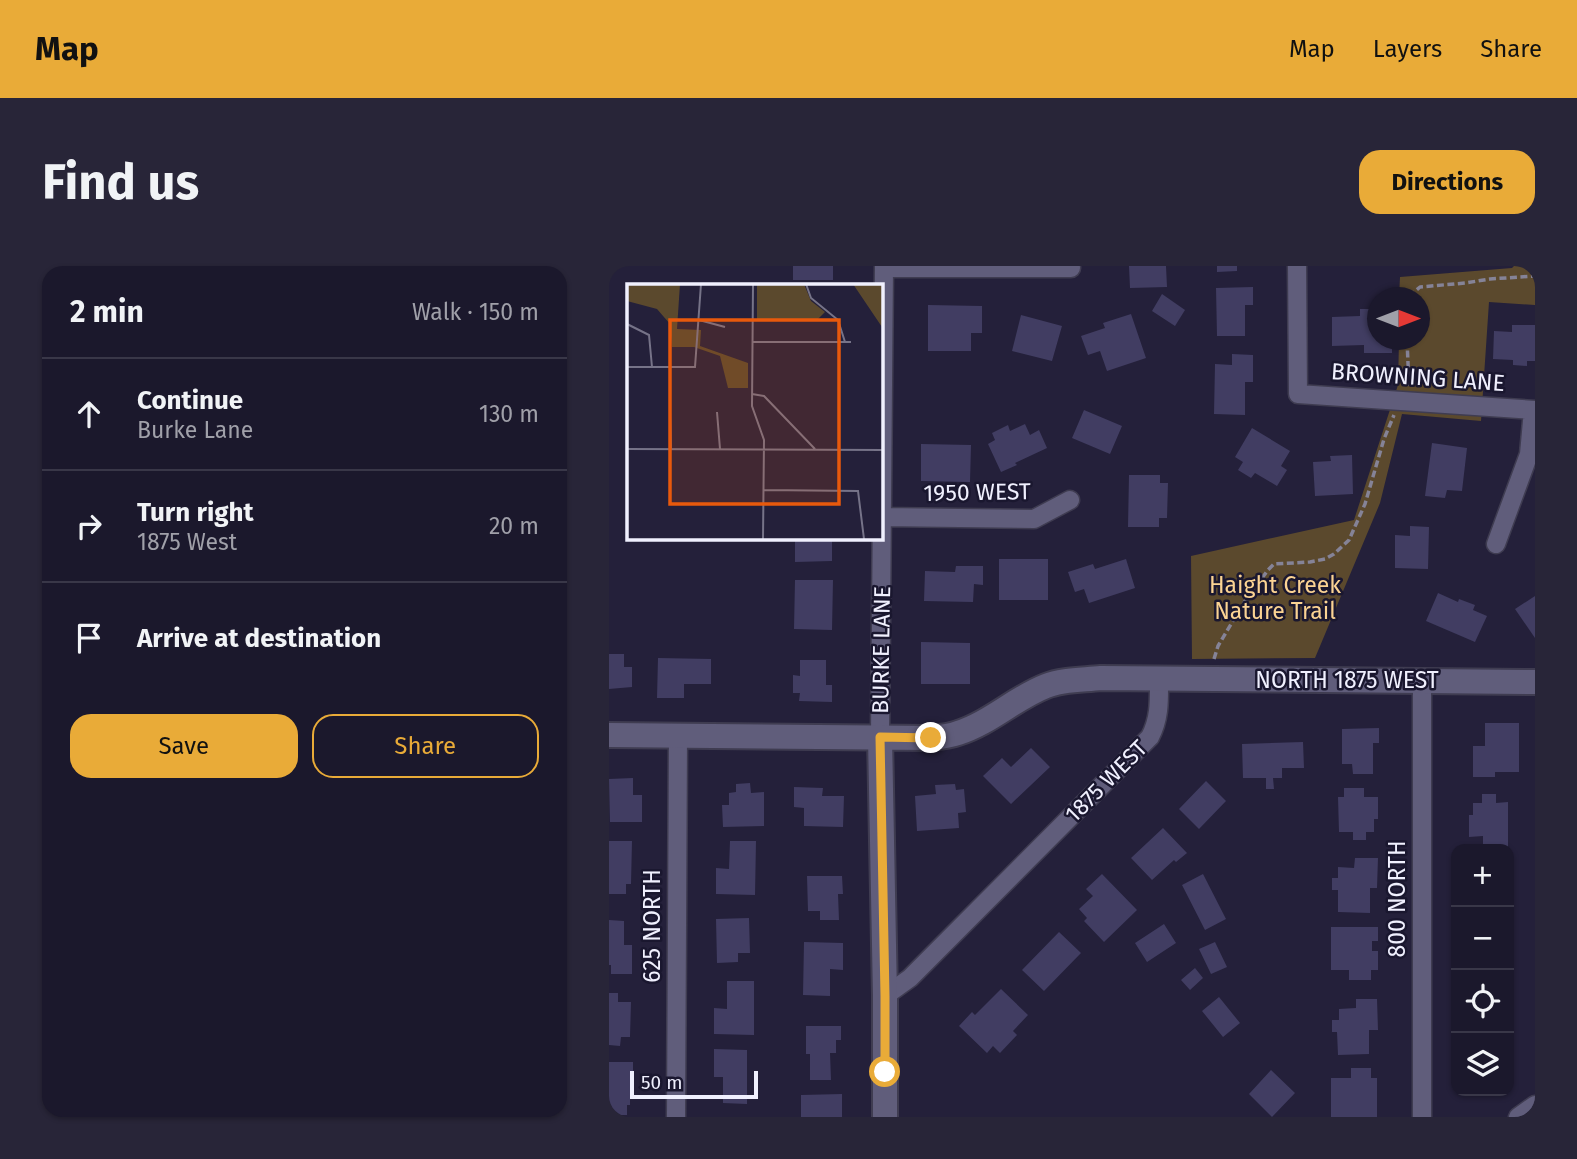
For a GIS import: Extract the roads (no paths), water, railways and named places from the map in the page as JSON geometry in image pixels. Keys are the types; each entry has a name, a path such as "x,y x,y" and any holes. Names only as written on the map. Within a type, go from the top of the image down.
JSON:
{"street":[{"name":"BROWNING LANE","path":"1297,266 1298,394 1534,410"},
{"path":"884,267 1071,268"},
{"name":"BURKE LANE","path":"884,267 880,737 885,1117"},
{"path":"1496,544 1529,454 1534,410"},
{"name":"1950 WEST","path":"883,517 1034,519 1070,500"},
{"path":"609,735 931,738 957,734 980,724 1030,693 1049,685 1101,678 1159,679"},
{"name":"NORTH 1875 WEST","path":"1159,679 1535,682"},
{"name":"1875 WEST","path":"885,996 911,978 1150,737 1157,724 1159,712 1159,679"},
{"name":"800 NORTH","path":"1422,681 1422,1117"},
{"name":"625 NORTH","path":"676,1117 678,736"},
{"path":"1518,1117 1535,1105"}],"park label":[{"name":"Haight Creek Nature Trail","path":"1275,598"}]}
